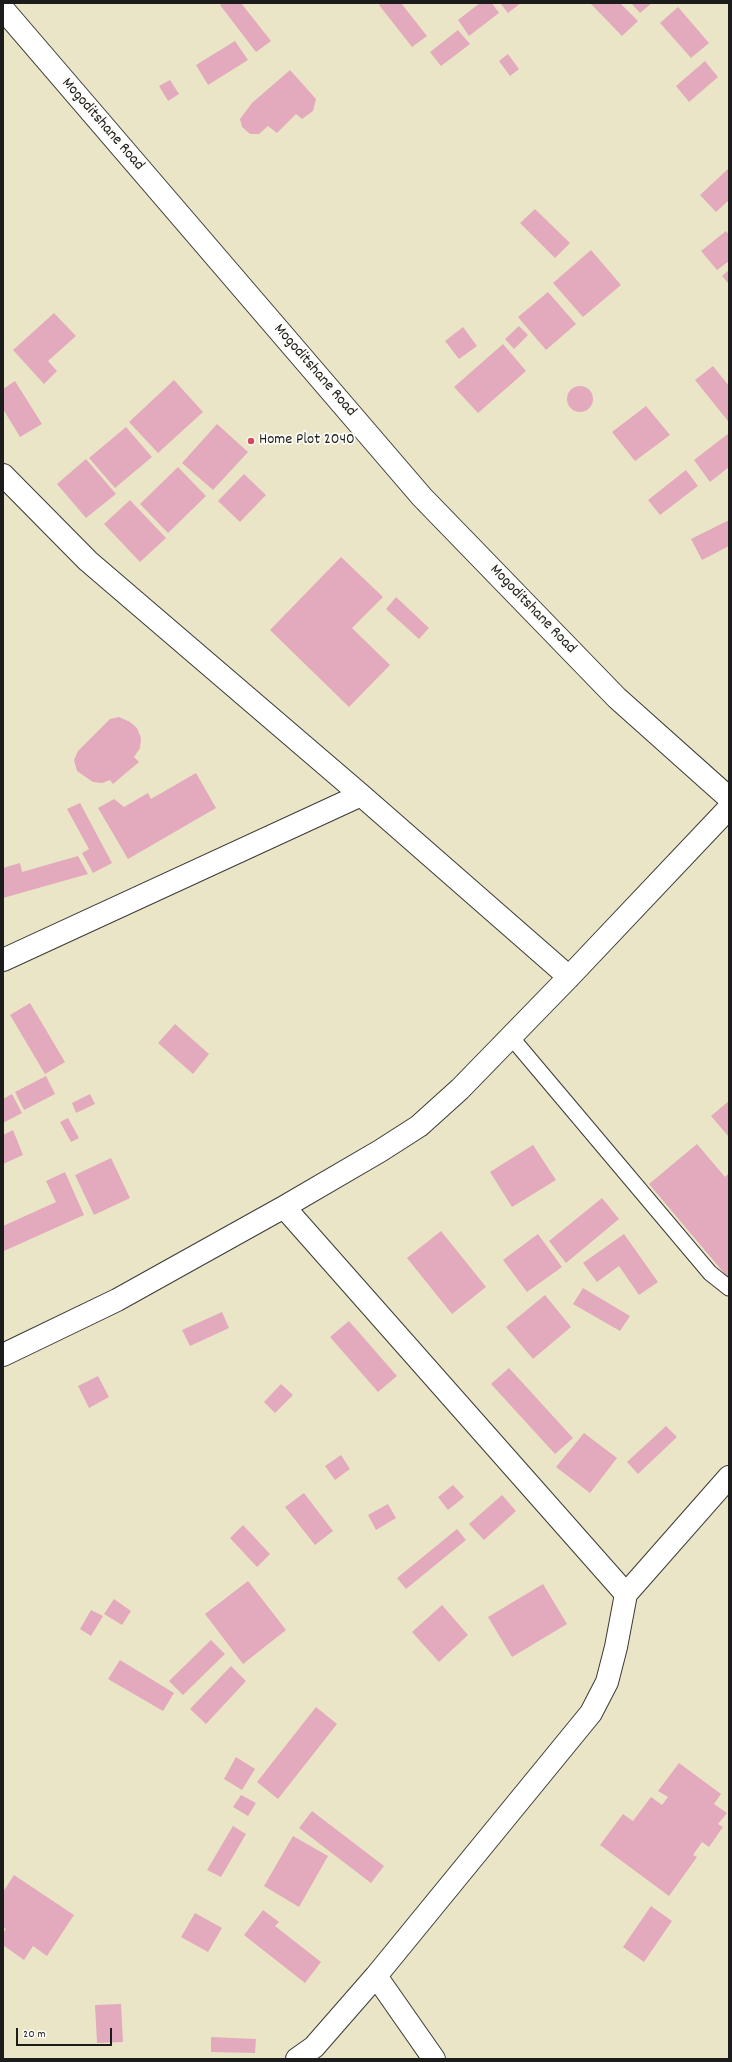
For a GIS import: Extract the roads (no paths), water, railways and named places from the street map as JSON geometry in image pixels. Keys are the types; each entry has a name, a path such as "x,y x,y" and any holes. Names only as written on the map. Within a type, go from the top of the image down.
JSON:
{"street":[{"name":"Mogoditshane Road","path":"3,9 422,497 617,698 729,798"},
{"path":"3,475 88,561 361,795 569,977"},
{"path":"3,960 361,795"},
{"path":"3,1355 117,1300 284,1207 380,1151 419,1126 460,1089 511,1037 729,808"},
{"path":"284,1207 626,1594"},
{"path":"297,2059 314,2047 376,1976 591,1713 607,1682 616,1648 626,1594 729,1477"},
{"path":"376,1976 434,2059"}],"lane":[{"path":"511,1037 710,1273 729,1288"}],"place":[{"name":"Home Plot 2040","path":"251,441"}]}
